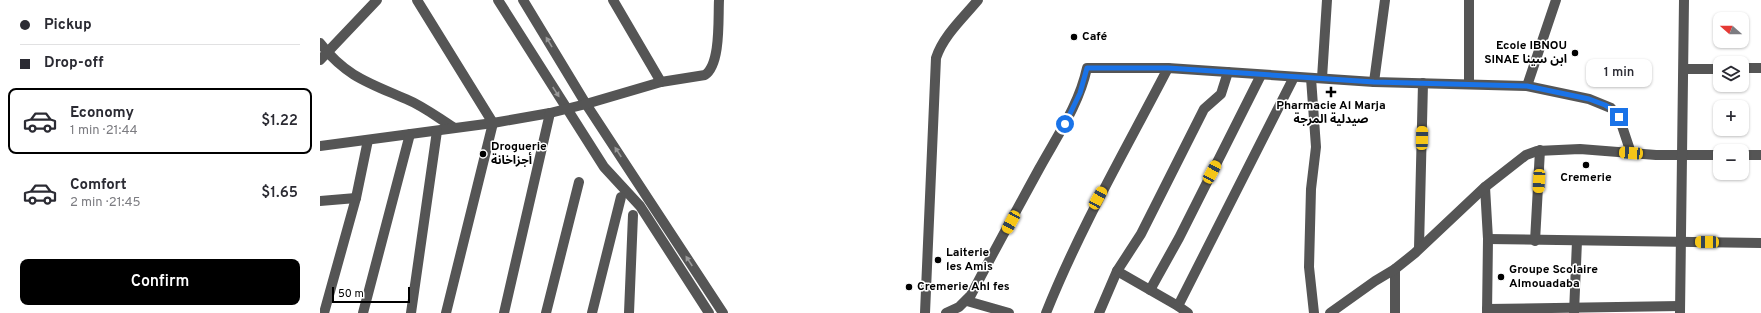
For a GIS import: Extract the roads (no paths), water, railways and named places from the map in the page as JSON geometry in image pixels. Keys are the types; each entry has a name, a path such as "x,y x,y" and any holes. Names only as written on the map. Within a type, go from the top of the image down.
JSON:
{"street":[{"path":"320,60 378,0"},
{"path":"417,0 493,123 446,313"},
{"path":"498,0 604,167 640,206 709,313"},
{"path":"523,0 586,104 723,313"},
{"path":"613,0 661,82"},
{"path":"320,146 493,123 550,113 661,82 705,75 710,72 716,56 719,0"},
{"path":"925,313 936,58 939,48 946,38 978,0"},
{"path":"1322,78 1328,0"},
{"path":"1374,82 1385,0"},
{"path":"1469,0 1469,84"},
{"path":"1527,86 1556,0"},
{"path":"1485,187 1488,239 1487,311 1680,310 1684,0"},
{"path":"320,43 340,65 358,78 426,109 453,128"},
{"path":"946,313 960,307 972,295 1059,135 1080,93 1087,68 1168,68 1374,82 1527,86 1589,99 1611,108 1619,117 1631,153"},
{"path":"1046,313 1062,272 1098,198 1168,68"},
{"path":"1749,68 1761,68"},
{"path":"1684,69 1713,69"},
{"path":"1099,313 1117,271 1141,234 1204,109 1221,94 1228,72"},
{"path":"1150,290 1179,238 1261,75"},
{"path":"1178,306 1294,76"},
{"path":"1311,78 1316,147 1311,189 1309,267 1314,313"},
{"path":"1419,248 1423,83"},
{"path":"504,313 550,113"},
{"path":"411,313 437,131"},
{"path":"363,313 410,134"},
{"path":"323,311 356,198 368,140"},
{"path":"1330,313 1375,281 1395,269 1415,253 1485,187 1526,155 1540,150 1580,149 1631,153 1713,155"},
{"path":"1535,241 1540,150"},
{"path":"1749,155 1761,155"},
{"path":"546,313 579,182"},
{"path":"592,313 621,196"},
{"path":"320,202 356,198"},
{"path":"629,313 633,215"},
{"path":"1488,239 1535,241 1681,241 1761,243"},
{"path":"1574,310 1577,241"},
{"path":"1395,269 1395,313"},
{"path":"1117,271 1188,313"},
{"path":"966,301 1009,313"}],"place":[{"name":"Café","path":"1074,37"},
{"name":"Ecole IBNOU SINAE ابن سينا","path":"1575,53"},
{"name":"Pharmacie Al Marja صيدلية المرجة","path":"1331,92"},
{"name":"Droguerie أجزاخانة","path":"483,154"},
{"name":"Cremerie","path":"1586,165"},
{"name":"Laiterie les Amis","path":"938,260"},
{"name":"Groupe Scolaire Almouadaba","path":"1501,277"},
{"name":"Cremerie Ahl fes","path":"909,287"}]}
